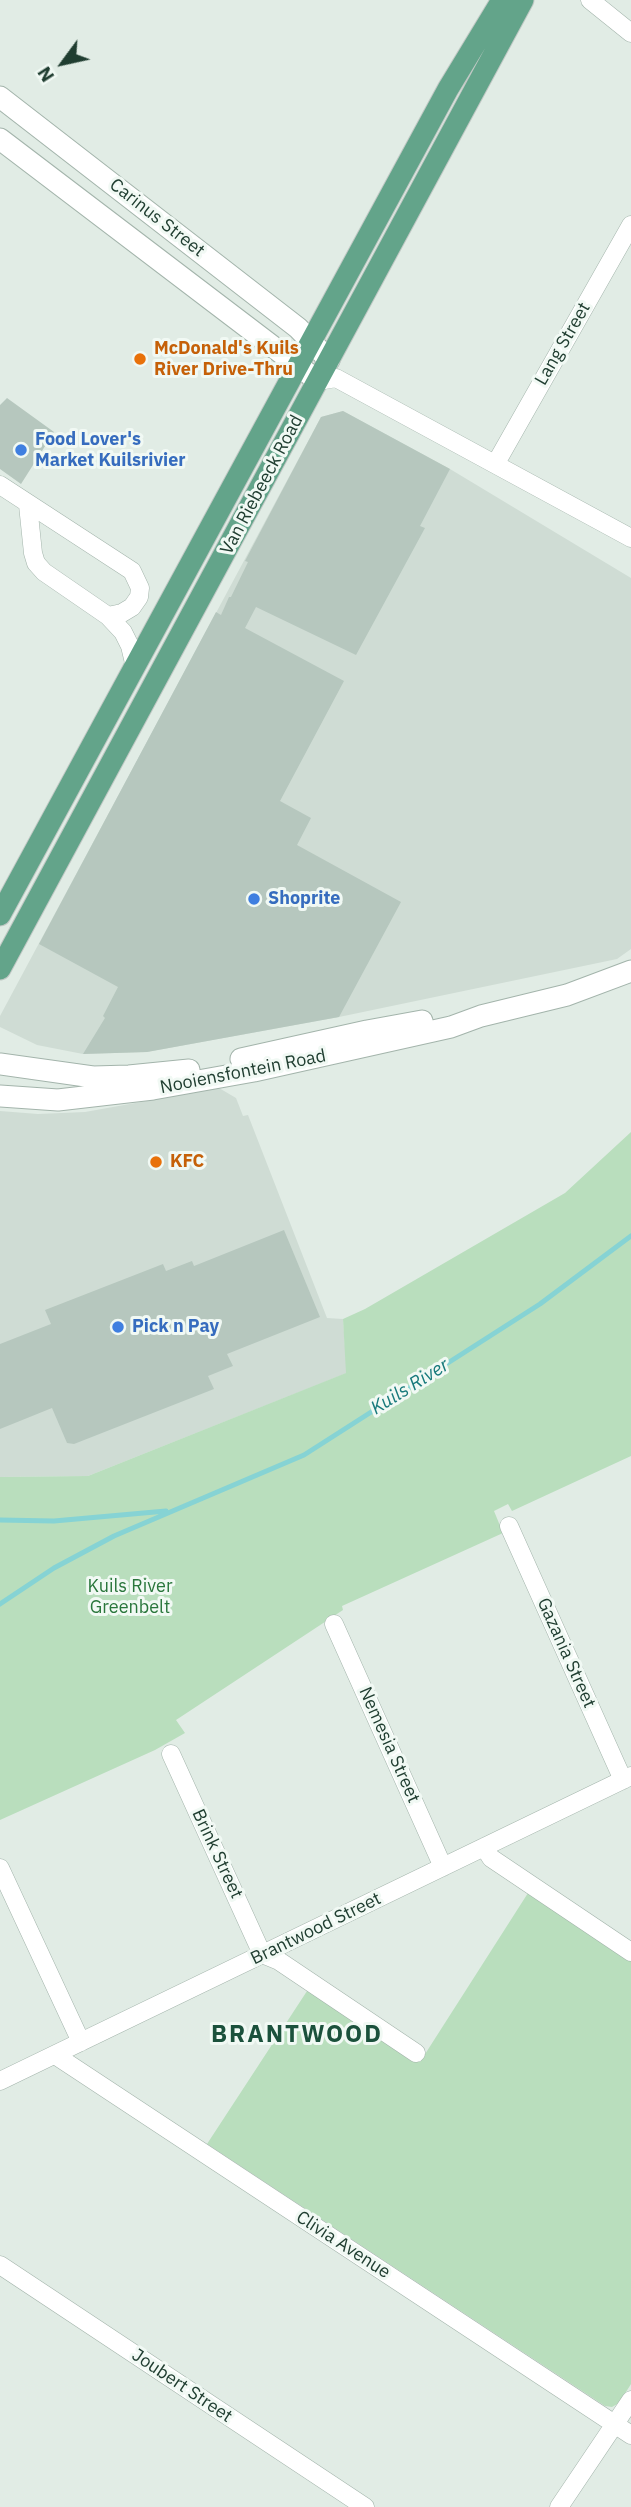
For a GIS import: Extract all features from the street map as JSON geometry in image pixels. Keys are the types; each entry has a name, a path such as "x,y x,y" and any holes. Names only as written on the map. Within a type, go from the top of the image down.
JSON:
{"main road":[{"name":"Van Riebeeck Road","path":"0,915 448,89 502,0"},
{"name":"Van Riebeeck Road","path":"0,969 328,373 523,0"}],"street":[{"path":"590,0 631,33"},
{"name":"Carinus Street","path":"0,97 298,328 311,341 328,373"},
{"name":"Carinus Street","path":"0,139 297,366 328,373"},
{"name":"Lang Street","path":"496,463 631,225"},
{"path":"328,373 631,538"},
{"path":"0,485 132,571 140,588 139,597 132,607 122,614 108,616"},
{"path":"28,505 29,530 36,563 44,572 108,616 123,632 135,667"},
{"name":"Nooiensfontein Road","path":"0,1096 58,1100 153,1089 374,1046 567,995 631,971"},
{"name":"Nooiensfontein Road","path":"0,1064 93,1077 177,1072 367,1031 447,1017 481,1016"},
{"name":"Gazania Street","path":"509,1526 627,1778"},
{"name":"Nemesia Street","path":"334,1623 443,1867"},
{"name":"Brink Street","path":"171,1755 262,1954"},
{"name":"Brantwood Street","path":"0,2081 627,1778"},
{"path":"484,1847 491,1858 631,1952"},
{"path":"0,1868 81,2042"},
{"path":"262,1954 279,1961 416,2053"},
{"name":"Clivia Avenue","path":"55,2055 631,2435"},
{"name":"Joubert Street","path":"0,2265 365,2507"},
{"path":"559,2507 631,2400"}],"shaded area":[{"path":"343,411 450,469 631,578 631,949 617,959 339,1017 147,1052 83,1054 37,1045 0,1027 0,1016 321,417"},
{"path":"219,1088 236,1098 243,1116 248,1115 327,1318 343,1319 347,1373 88,1476 0,1477 0,1111 38,1114 85,1112"}],"green space":[{"name":"Kuils River Greenbelt","path":"631,1132 631,1456 512,1511 508,1504 494,1511 503,1533 342,1606 343,1610 176,1720 185,1733 155,1750 0,1820 0,1477 88,1476 346,1373 343,1319 365,1309 565,1193"},
{"path":"528,1893 631,1961 631,2384 619,2403 612,2407 605,2406 207,2144 309,1988 420,2062"}],"building":[{"name":"Food Lover's Market Kuilsrivier","path":"7,398 54,432 21,484 0,469 0,405"},
{"path":"343,411 450,469 420,526 425,528 356,655 256,607 245,628 344,681 280,801 311,818 297,845 401,902 339,1017 147,1052 83,1054 105,1018 103,1016 118,987 39,944 216,612 221,615 231,597 248,562 245,561 321,417"},
{"path":"284,1230 320,1317 227,1354 233,1366 208,1376 214,1389 74,1444 67,1443 52,1408 0,1429 0,1344 51,1324 45,1310 163,1264 166,1271 192,1261 194,1266"}],"waterway":[{"name":"Kuils River","path":"0,1604 54,1568 114,1536 304,1455 540,1304 631,1236"},
{"path":"0,1520 54,1521 166,1511"}],"place":[{"name":"McDonald's Kuils River Drive-Thru","path":"140,359"},
{"name":"Food Lover's Market Kuilsrivier","path":"21,450"},
{"name":"Shoprite","path":"254,899"},
{"name":"KFC","path":"156,1162"},
{"name":"Pick n Pay","path":"118,1327"}],"district":[{"name":"BRANTWOOD","path":"297,2035"}]}
